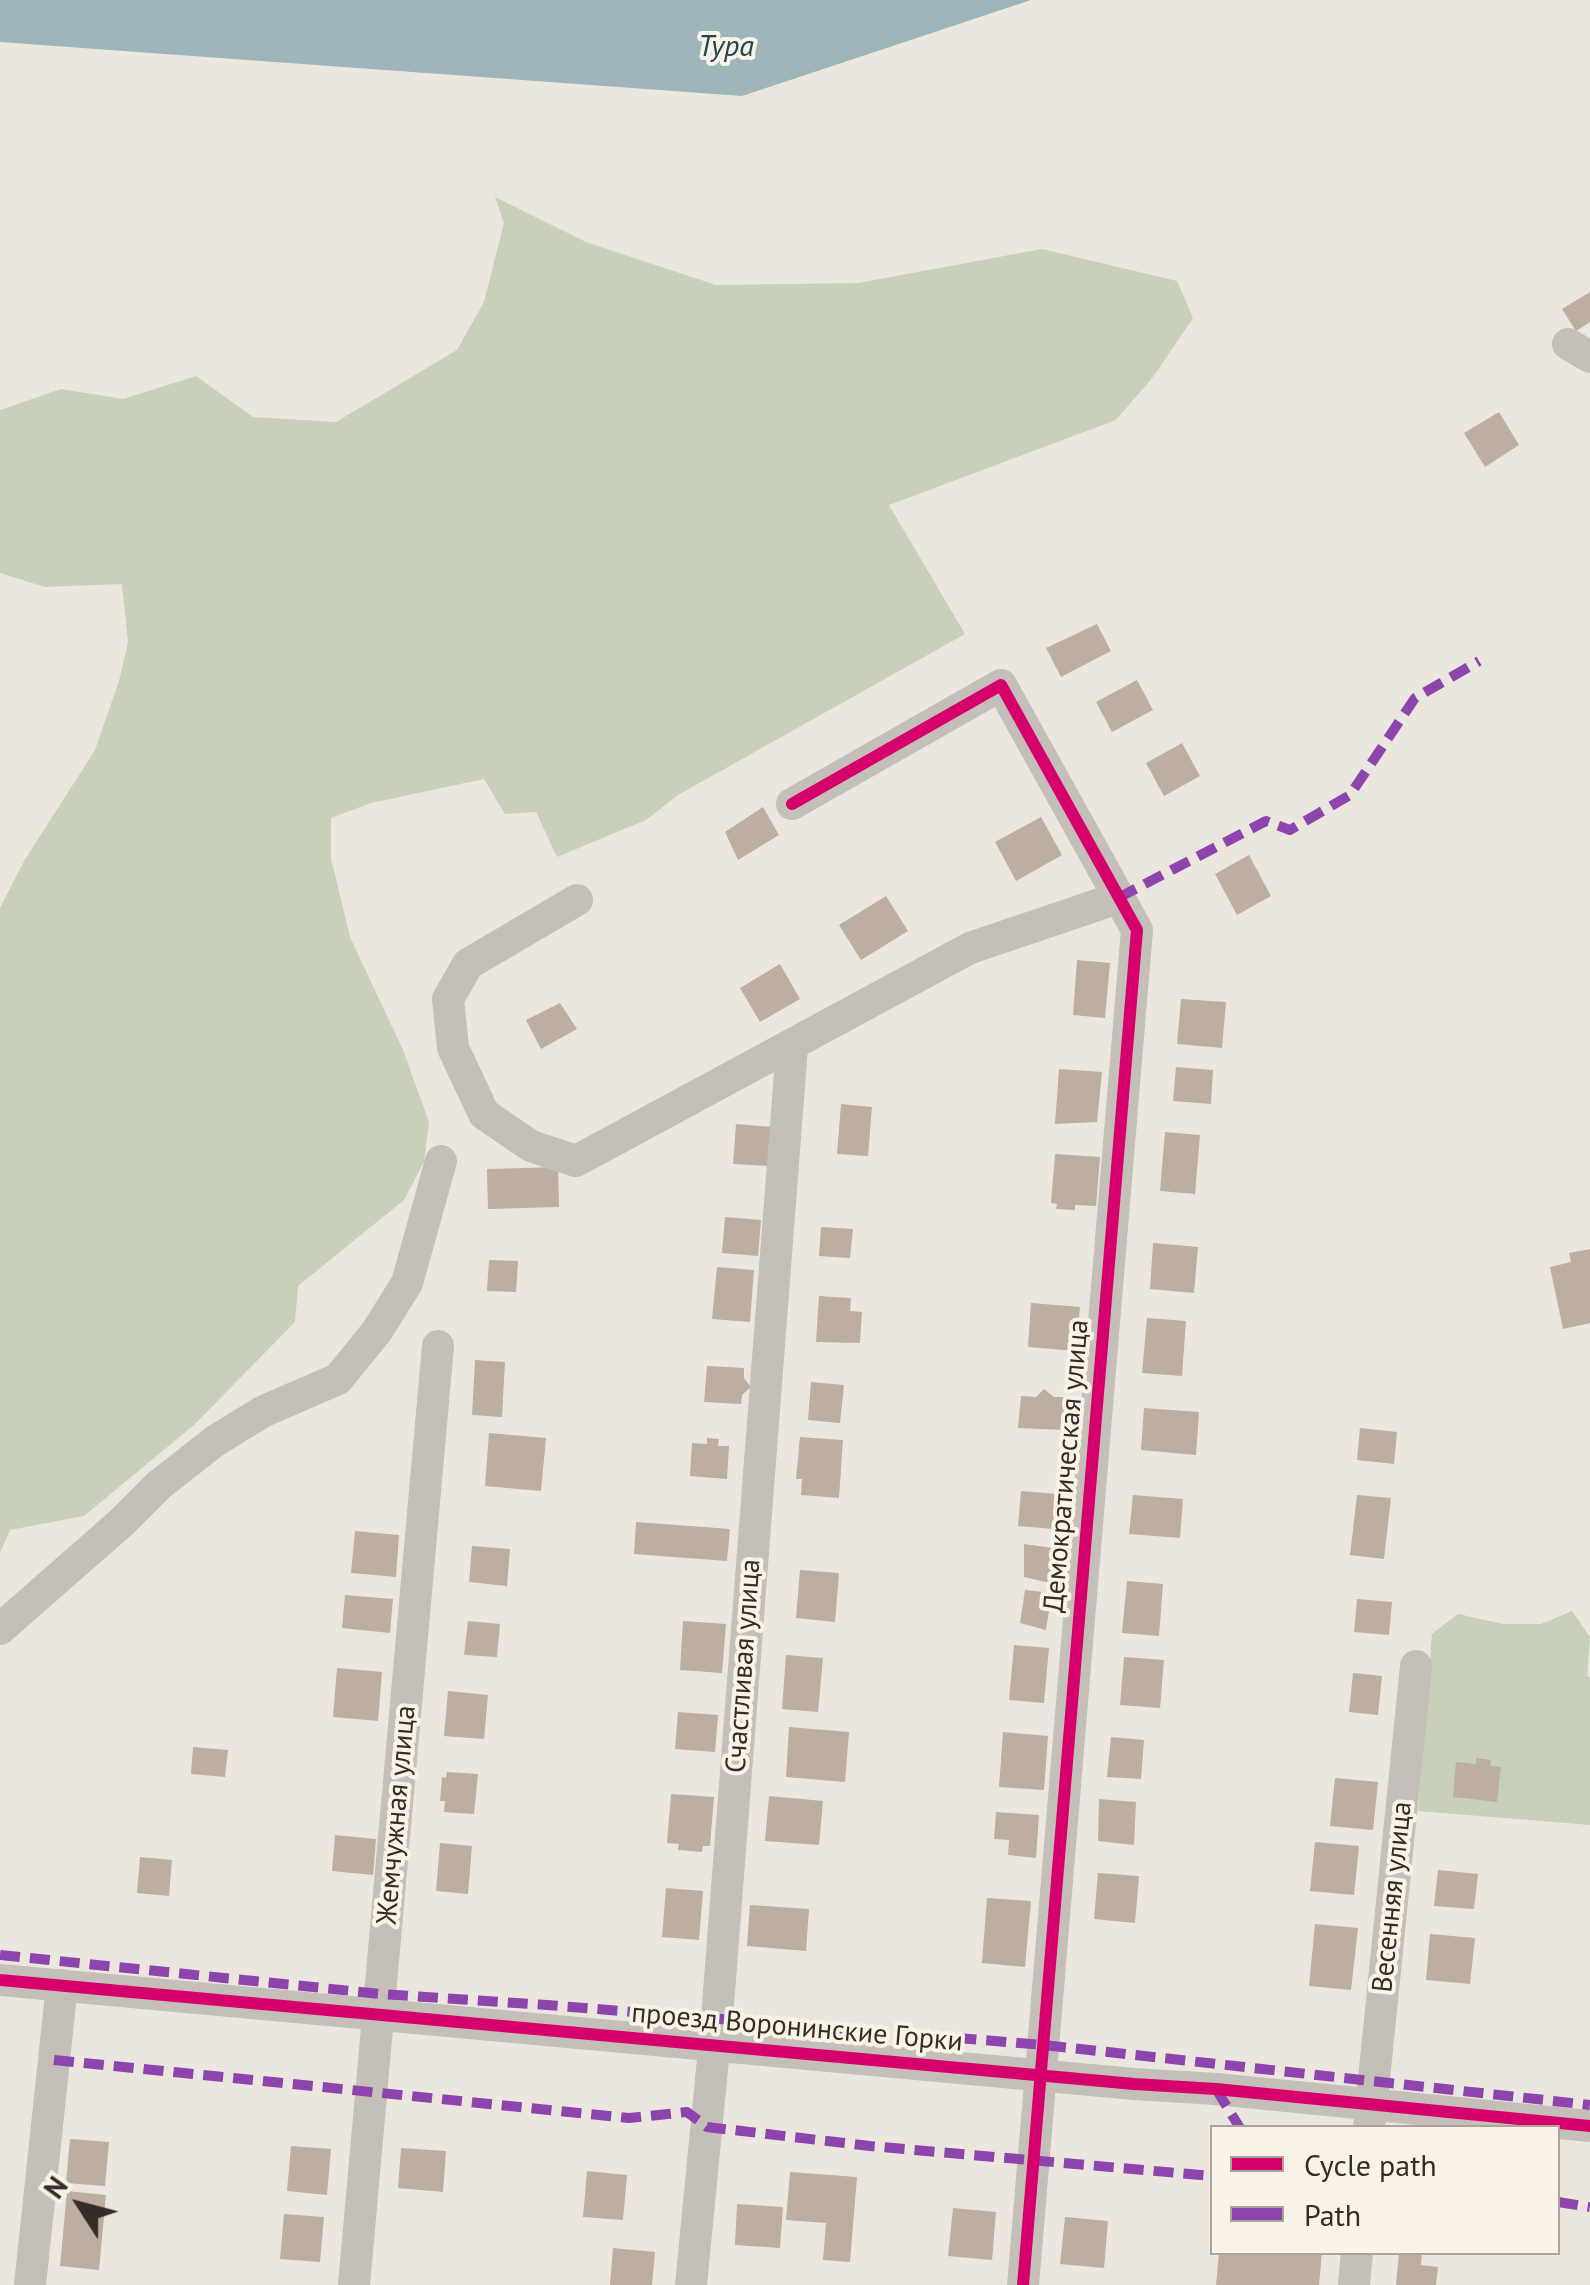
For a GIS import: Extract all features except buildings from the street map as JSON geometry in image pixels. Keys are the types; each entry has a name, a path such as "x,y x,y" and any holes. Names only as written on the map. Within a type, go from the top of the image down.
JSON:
{"street":[{"name":"Демократическая улица","path":"792,804 1001,685 1137,930 1024,2285"},
{"path":"576,900 468,964 448,999 454,1048 484,1114 531,1146 576,1162 970,948 1118,898"},
{"name":"Счастливая улица","path":"691,2285 714,2046 792,1047"},
{"path":"0,1629 159,1485 215,1441 264,1410 338,1379 377,1331 407,1283 441,1161"},
{"name":"Жемчужная улица","path":"354,2285 438,1346"},
{"name":"Весенняя улица","path":"1370,2117 1416,1666"},
{"name":"проезд Воронинские Горки","path":"0,1980 1216,2089 1370,2117 1590,2126"},
{"path":"30,2285 62,1985"},
{"path":"1354,2285 1357,2255"}],"green space":[{"path":"495,197 586,242 716,285 858,283 1042,249 1177,281 1193,318 1153,377 1116,420 889,505 965,634 678,795 646,820 557,857 536,812 505,814 484,779 371,803 331,818 331,858 350,937 403,1050 429,1122 424,1162 404,1200 298,1286 295,1322 194,1425 84,1516 10,1530 0,1553 0,908 24,861 95,750 128,642 122,584 45,587 0,573 0,410 61,389 123,399 196,376 253,417 336,422 457,350 484,302 504,223"},
{"path":"1572,1611 1590,1637 1590,1825 1418,1811 1432,1634 1458,1614 1503,1624 1541,1624"}],"water":[{"name":"Тура","path":"0,0 1031,0 742,96 0,42"}],"marked path":[{"path":"1118,898 1266,821 1290,830 1350,795 1415,698 1479,661"},
{"path":"0,1955 381,1994 1044,2045 1590,2105"},
{"path":"54,2060 629,2118 687,2112 707,2127 870,2146 1210,2176"},
{"path":"1216,2089 1238,2125"},
{"path":"1560,2202 1590,2207"}],"cycle path":[{"path":"792,804 1001,685 1137,930 1023,2285"},
{"path":"0,1980 1590,2126"}]}
